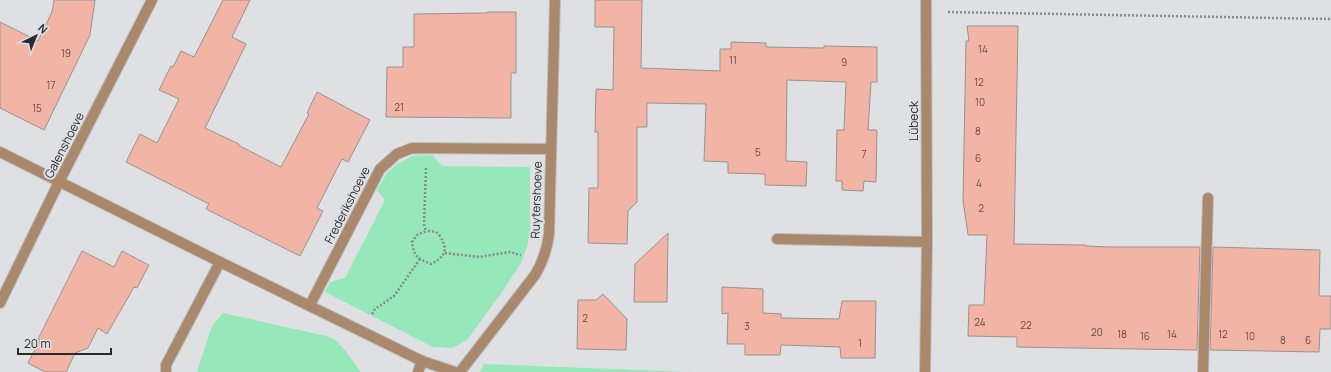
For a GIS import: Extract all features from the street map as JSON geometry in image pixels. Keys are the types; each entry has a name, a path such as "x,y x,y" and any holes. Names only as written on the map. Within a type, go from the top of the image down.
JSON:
{"street":[{"name":"Galenshoeve","path":"0,303 59,182 152,0"},
{"name":"Ruytershoeve","path":"460,372 535,275 542,264 546,252 549,234 555,0"},
{"name":"Lübeck","path":"925,372 927,242 926,0"},
{"name":"Frederikshoeve","path":"310,305 380,169 396,154 412,148 551,149"},
{"path":"0,152 422,361 455,372"},
{"path":"1203,372 1208,198"},
{"path":"777,239 927,242"},
{"path":"166,372 166,365 220,262"},
{"path":"418,372 422,361"}],"path":[{"path":"926,12 1331,19"},
{"path":"426,231 424,224 424,209 427,148"},
{"path":"426,231 436,232 442,239 445,247 445,253 439,260 431,264 420,259 413,252 412,242 417,235 426,231"},
{"path":"445,253 479,257 510,252 527,257 542,264"},
{"path":"370,319 375,309 394,296 420,259"}],"green space":[{"path":"432,155 442,166 530,167 530,227 528,244 521,263 467,340 452,348 433,347 325,292 330,282 345,278 385,200 377,190 387,173 396,165 412,156"},
{"path":"223,313 326,336 335,340 344,349 361,372 197,372 212,326"},
{"path":"484,364 690,372 480,372"}],"building":[{"path":"54,0 95,0 90,35 44,130 0,108 0,22 38,41 52,12"},
{"path":"223,0 250,0 232,37 246,44 205,128 239,144 238,145 281,167 309,114 307,113 317,92 370,120 348,162 342,159 317,208 323,211 300,256 206,209 209,204 126,162 140,134 157,143 179,99 159,90 171,66 173,67 181,51 194,57"},
{"path":"595,0 642,0 641,68 720,71 720,49 731,49 731,42 766,43 766,47 877,47 877,82 871,82 868,130 877,130 876,182 864,181 863,191 842,190 842,181 836,181 837,130 844,130 846,82 787,80 786,161 807,162 806,186 765,185 765,174 728,173 728,162 704,161 706,104 647,103 647,127 637,127 637,202 628,211 627,244 588,243 589,188 598,188 598,132 595,132 596,89 613,90 614,27 595,27"},
{"path":"516,12 516,73 511,73 511,118 386,117 387,67 403,67 403,47 414,47 414,14"},
{"path":"967,26 1018,26 1014,244 1086,245 1109,247 1200,247 1197,350 1017,347 1017,337 968,336 969,305 984,305 987,235 968,235 963,200 966,41 969,41"},
{"path":"668,233 667,302 634,302 635,264"},
{"path":"1213,247 1320,250 1319,296 1331,296 1331,329 1320,329 1319,352 1210,350"},
{"path":"82,251 114,267 122,251 149,265 137,288 134,287 107,334 98,328 88,348 75,353 66,372 45,372 28,363 40,340 38,339"},
{"path":"722,287 763,289 763,313 781,314 781,318 839,319 842,301 876,301 875,358 841,358 840,347 781,345 780,355 745,355 745,344 727,344 728,313 722,314"},
{"path":"603,294 627,319 626,350 577,349 578,300 596,300"}]}
